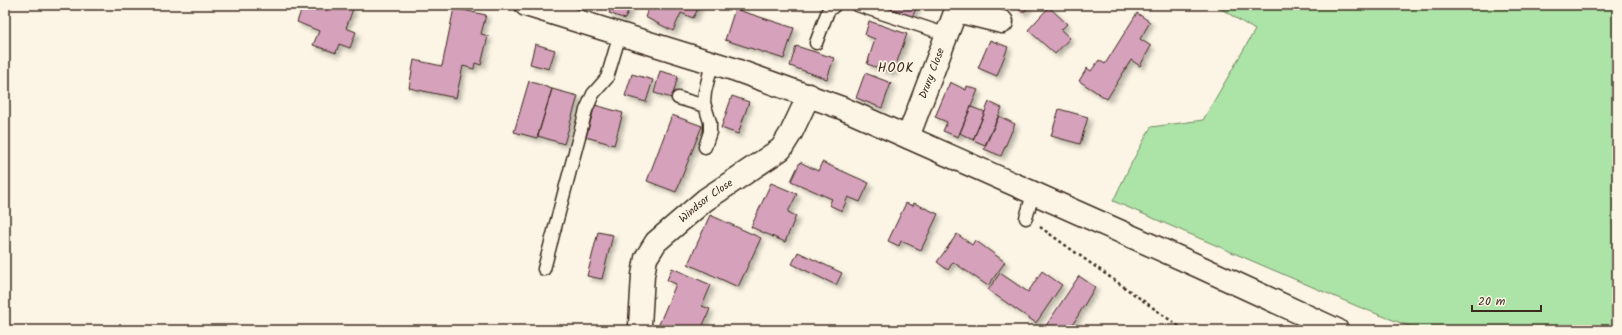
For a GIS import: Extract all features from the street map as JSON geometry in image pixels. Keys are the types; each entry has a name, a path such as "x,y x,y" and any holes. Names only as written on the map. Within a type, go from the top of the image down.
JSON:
{"street":[{"path":"526,5 809,95 908,137 1033,194 1198,266 1336,330"},
{"name":"Drury Close","path":"908,137 958,8 1002,22"},
{"name":"Windsor Close","path":"640,326 643,275 646,258 656,242 705,200 781,149 791,133 809,95"}],"lane":[{"path":"816,43 828,11 835,5"},
{"path":"857,5 948,35"},
{"path":"544,269 586,110 593,94 607,78 620,34"},
{"path":"705,147 710,132 710,122 705,106 705,92 712,63"},
{"path":"678,98 705,106"},
{"path":"1026,218 1033,194"}],"path":[{"path":"1026,218 1184,330"}],"green space":[{"path":"1215,5 1617,5 1617,330 1419,330 1359,307 1113,201 1151,127 1203,120 1255,30"}],"building":[{"path":"303,5 313,5 322,8 323,5 343,5 353,9 346,28 356,32 350,48 339,44 336,53 313,45 319,31 297,22"},
{"path":"612,5 631,5 625,19 609,13"},
{"path":"650,5 700,5 693,18 681,13 673,31 645,17"},
{"path":"884,5 918,5 911,19"},
{"path":"1014,5 1030,5 1023,13"},
{"path":"1049,7 1067,24 1061,30 1070,38 1055,54 1028,30"},
{"path":"454,8 486,15 481,34 488,36 481,65 475,63 474,69 463,66 456,98 409,88 414,60 442,66"},
{"path":"735,9 794,28 784,59 725,40"},
{"path":"1137,13 1150,22 1140,39 1151,46 1140,66 1131,60 1107,99 1079,81 1087,68 1091,71 1099,60 1105,64"},
{"path":"869,21 907,34 893,73 867,64 875,39 865,35"},
{"path":"990,40 1008,47 997,76 978,68"},
{"path":"535,44 555,50 549,69 530,64"},
{"path":"796,46 834,58 827,79 790,66"},
{"path":"660,71 678,76 672,98 654,93"},
{"path":"865,73 891,83 882,108 856,98"},
{"path":"632,74 653,80 646,102 625,96"},
{"path":"529,81 552,89 537,138 514,132"},
{"path":"950,82 966,90 967,86 978,90 958,137 943,131 947,122 935,117"},
{"path":"552,89 578,96 564,144 538,136"},
{"path":"732,96 749,102 738,134 721,128"},
{"path":"989,102 1002,108 985,145 973,140"},
{"path":"595,105 623,113 614,145 586,137"},
{"path":"971,107 985,112 973,140 960,133"},
{"path":"1059,109 1088,117 1080,144 1051,136"},
{"path":"672,115 702,126 676,192 647,181"},
{"path":"999,116 1015,124 1001,156 984,149"},
{"path":"800,162 818,171 822,162 869,183 860,202 848,197 842,211 829,205 832,199 791,181"},
{"path":"771,183 797,194 788,212 796,216 785,242 751,227"},
{"path":"906,203 913,206 914,203 938,214 921,250 901,241 899,246 888,241"},
{"path":"710,215 761,238 738,287 688,264"},
{"path":"598,232 613,235 602,279 587,276"},
{"path":"957,234 972,245 975,240 1005,262 988,286 953,262 948,270 937,262"},
{"path":"798,252 842,273 836,285 792,264"},
{"path":"672,268 711,285 702,306 710,309 701,330 657,329 676,284 667,280"},
{"path":"1042,271 1062,285 1036,323 988,290 1000,273 1028,292"},
{"path":"1079,276 1095,287 1073,324 1079,328 1078,330 1043,330"}],"district":[{"name":"HOOK","path":"896,68"}]}
